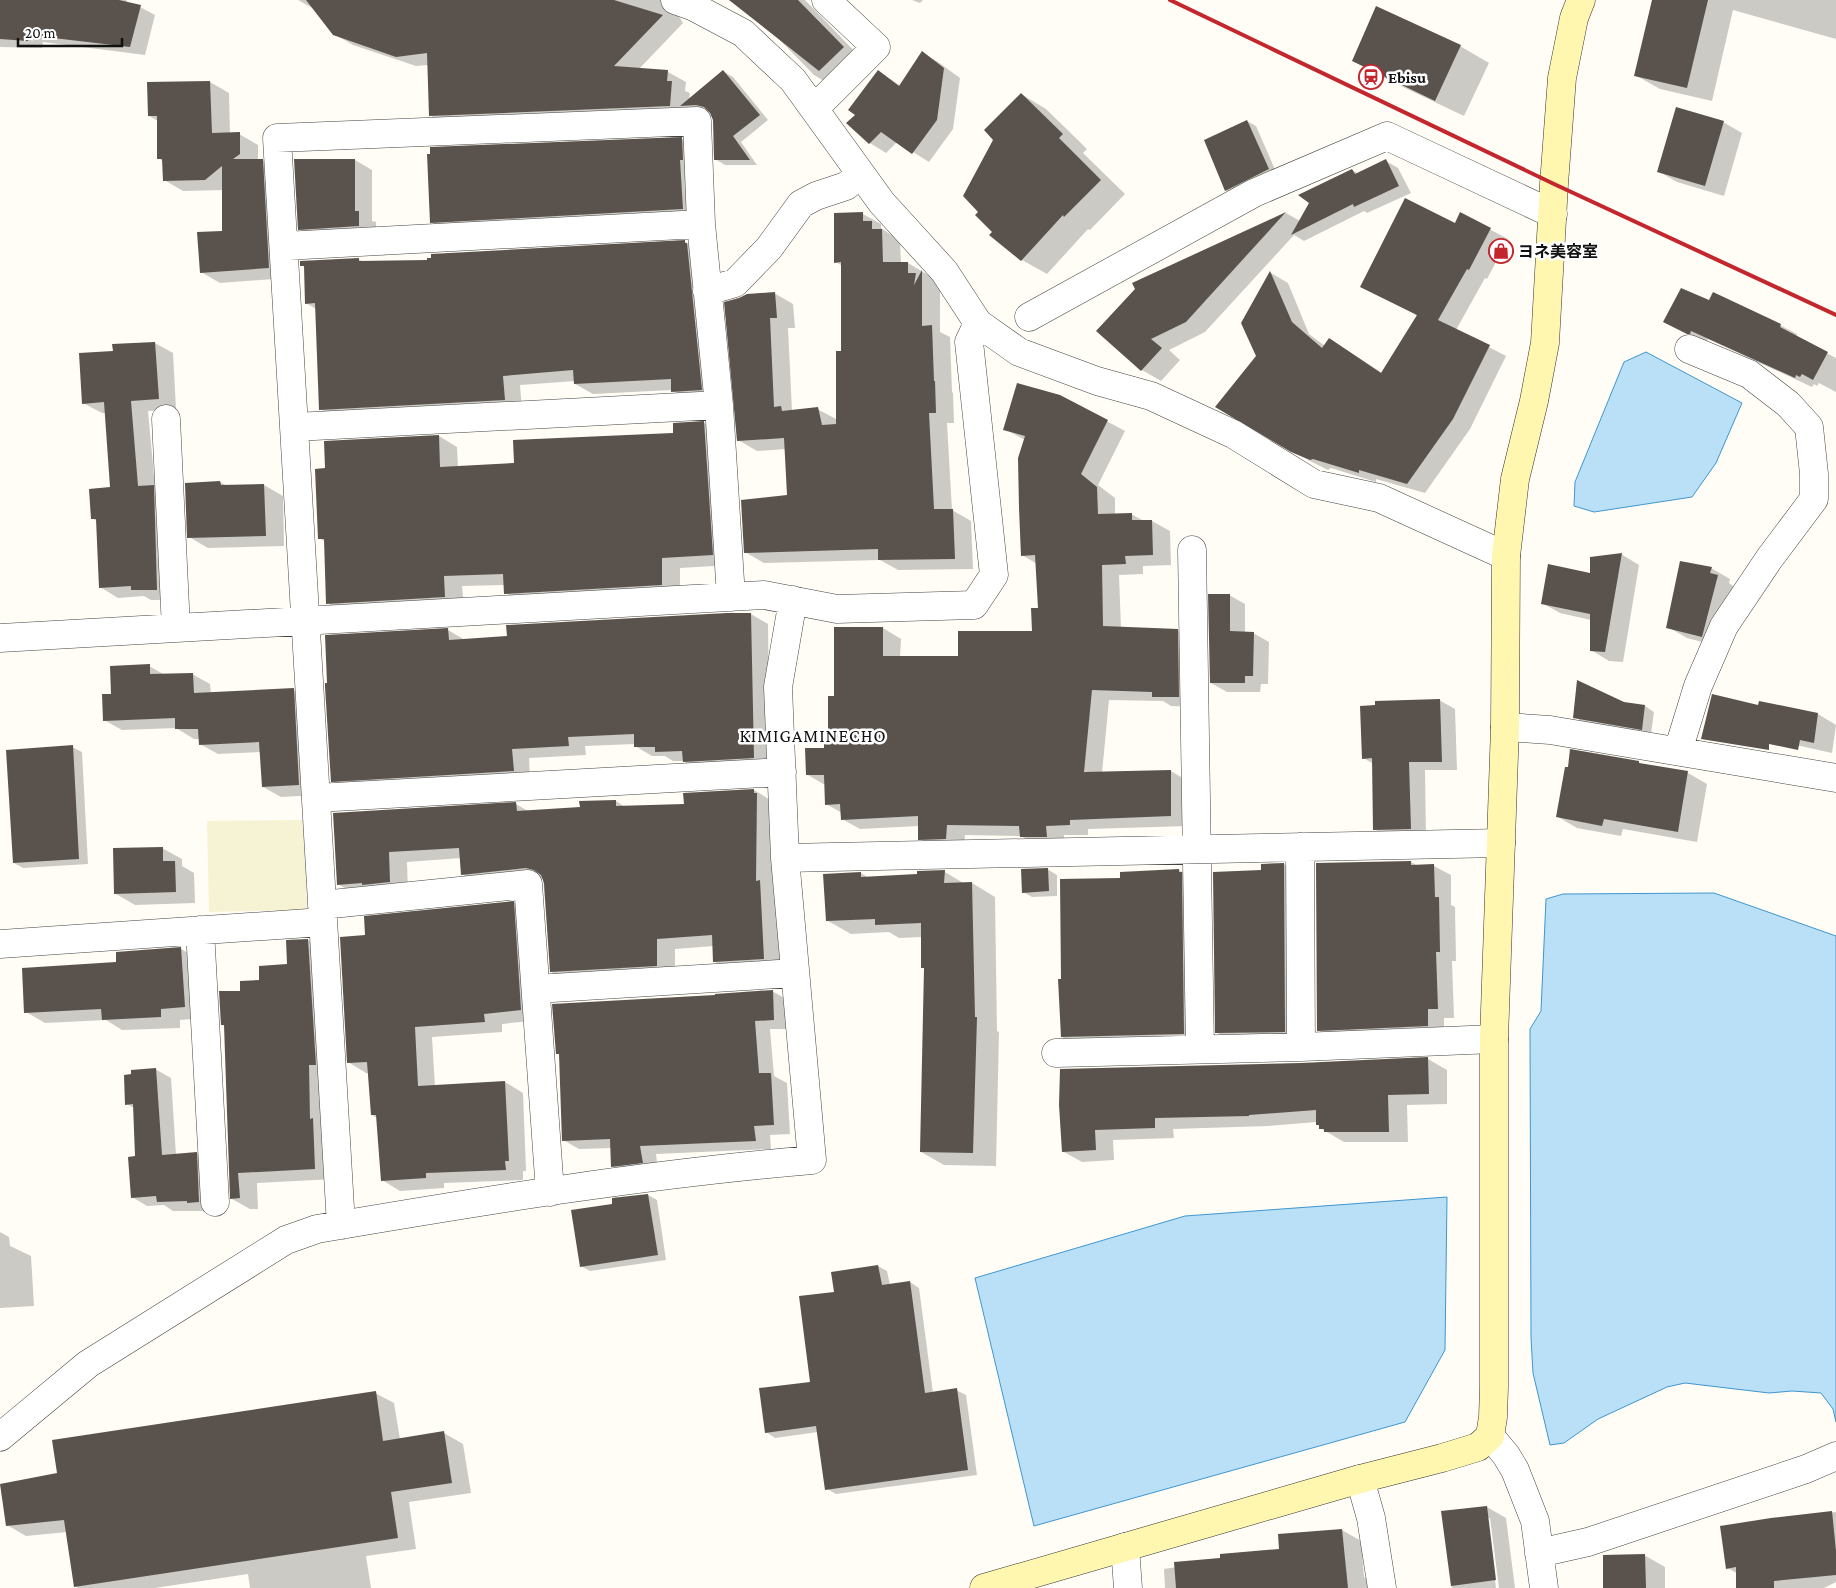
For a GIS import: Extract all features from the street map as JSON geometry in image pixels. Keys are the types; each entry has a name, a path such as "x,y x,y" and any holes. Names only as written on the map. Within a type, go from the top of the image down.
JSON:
{"street":[{"path":"675,0 692,6 743,33 793,80 882,203 944,272 978,323 1019,352 1097,381 1152,396 1233,434 1314,484 1379,498 1506,556"},
{"path":"814,110 876,47 826,0"},
{"path":"984,1588 1360,1479 1442,1458 1478,1447 1490,1436 1494,1387 1494,1038 1505,726 1506,556 1516,480 1545,343 1562,78 1574,18 1580,0"},
{"path":"341,1225 278,138 697,121 701,224 719,405 731,597"},
{"path":"1029,318 1254,193 1387,136 1553,214"},
{"path":"707,291 735,283 769,248 801,204 816,196 846,186 861,174"},
{"path":"284,246 701,224"},
{"path":"0,638 764,595 837,609 974,605 994,575 970,342 978,323"},
{"path":"1678,751 1698,686 1724,626 1768,559 1814,499 1814,474 1809,427 1788,404 1749,374 1689,349"},
{"path":"294,427 719,405"},
{"path":"166,419 176,628"},
{"path":"1192,550 1200,1049"},
{"path":"0,1437 88,1364 286,1240 317,1229 641,1178 739,1166 812,1160 785,858 778,687 793,600"},
{"path":"1505,726 1550,730 1836,778"},
{"path":"316,798 782,772"},
{"path":"785,858 1501,843"},
{"path":"1300,847 1301,1046"},
{"path":"0,944 200,930 528,884 550,1192"},
{"path":"200,930 215,1202"},
{"path":"536,989 795,973"},
{"path":"1056,1054 1494,1038"},
{"path":"1490,1436 1506,1455 1515,1470 1535,1520 1544,1588"},
{"path":"1539,1553 1588,1542 1806,1469 1836,1456"},
{"path":"1360,1479 1371,1518 1382,1588"},
{"path":"1125,1547 1128,1588"}],"shaded area":[{"path":"305,820 307,910 209,912 207,821"}],"water":[{"path":"1646,352 1742,403 1716,463 1692,497 1594,512 1574,506 1575,482 1624,362"},
{"path":"1714,893 1836,936 1836,1422 1833,1409 1821,1393 1792,1391 1769,1393 1685,1383 1667,1387 1598,1419 1564,1443 1550,1445 1533,1373 1531,1338 1530,1029 1541,1011 1546,899 1563,894"},
{"path":"1447,1197 1445,1350 1405,1422 1034,1526 975,1278 1185,1216"}],"building":[{"path":"0,0 119,0 141,5 130,47 28,35 28,41 0,39"},
{"path":"306,0 614,0 663,15 614,66 668,70 667,81 672,81 670,106 429,116 427,53 396,57 333,35"},
{"path":"729,0 798,0 844,47 819,71"},
{"path":"1652,0 1708,0 1687,88 1634,76"},
{"path":"1376,6 1461,45 1435,101 1352,61"},
{"path":"922,51 944,68 937,120 912,154 881,132 869,144 846,123 855,115 848,110 878,70 899,86"},
{"path":"723,70 760,115 733,136 750,160 714,160 713,120 710,113 704,107 696,105 680,106"},
{"path":"210,81 212,133 240,132 240,154 233,159 263,159 269,268 200,273 197,232 222,231 222,166 205,180 163,181 162,159 157,159 157,116 148,116 147,82"},
{"path":"1021,93 1063,134 1059,138 1101,180 1064,217 1063,215 1021,261 989,235 992,232 975,215 978,212 963,196 993,140 984,130"},
{"path":"1676,107 1724,121 1705,186 1657,172"},
{"path":"1247,120 1269,169 1225,191 1204,140"},
{"path":"682,137 683,160 680,160 683,209 430,223 427,154 430,154 430,147"},
{"path":"294,159 355,159 355,211 359,211 359,226 298,230"},
{"path":"1386,159 1399,186 1354,207 1353,204 1291,235 1309,203 1298,195 1352,169 1355,174"},
{"path":"1405,198 1455,223 1460,212 1491,228 1469,270 1467,269 1438,320 1490,345 1453,419 1407,484 1359,470 1359,473 1313,459 1310,460 1291,452 1215,407 1256,356 1241,323 1270,271 1292,322 1322,348 1329,338 1381,373 1417,315 1360,287"},
{"path":"863,212 863,221 872,221 872,229 882,229 883,262 908,262 908,273 916,273 914,285 922,270 922,326 932,325 935,381 936,413 929,413 934,509 953,509 955,559 878,560 878,549 744,553 741,500 787,495 784,438 737,441 724,302 747,294 775,292 777,318 770,318 774,407 781,406 782,411 818,407 822,425 836,424 836,351 841,351 841,262 834,263 834,213"},
{"path":"1286,212 1186,322 1151,339 1162,348 1141,371 1096,331 1135,289 1132,283"},
{"path":"685,240 685,243 687,243 702,390 671,392 671,379 574,384 573,370 503,376 505,400 319,410 315,303 305,304 304,266 300,266 300,261 359,258 359,261 427,260 427,258 431,258 431,254"},
{"path":"1681,288 1709,300 1713,292 1781,324 1780,327 1828,352 1813,380 1802,374 1800,377 1796,375 1795,378 1691,331 1690,334 1687,334 1663,322"},
{"path":"155,342 159,399 131,401 138,486 154,485 157,590 131,590 131,586 99,588 96,519 91,519 89,489 110,487 104,402 82,404 79,353 113,351 112,344"},
{"path":"1017,383 1060,395 1108,420 1081,474 1097,487 1098,514 1132,513 1132,520 1152,520 1153,555 1125,556 1126,564 1102,565 1103,626 1178,629 1179,697 1152,697 1152,692 1092,690 1084,772 1171,770 1171,816 1070,820 1070,825 1046,826 1047,837 1020,837 1019,826 947,825 946,839 918,840 918,816 841,820 840,804 825,805 824,775 806,775 805,748 824,748 824,736 828,736 828,696 834,696 834,627 883,627 883,656 958,656 958,631 1032,631 1031,608 1038,608 1035,555 1021,556 1019,508 1018,458 1025,436 1003,430"},
{"path":"704,421 713,555 662,558 662,585 504,594 503,574 444,576 445,597 326,604 324,539 318,539 315,469 325,468 324,441 439,435 440,467 514,463 513,440 673,433 673,423"},
{"path":"220,481 221,485 264,484 266,536 187,538 185,483"},
{"path":"1622,553 1605,652 1590,651 1590,614 1541,604 1548,564 1590,573 1590,557"},
{"path":"1680,561 1712,567 1710,573 1718,575 1702,637 1666,628"},
{"path":"1208,594 1230,594 1230,631 1254,632 1253,676 1245,676 1245,683 1210,683"},
{"path":"751,613 754,758 683,762 682,751 655,752 655,747 634,747 634,734 568,737 569,746 512,749 514,771 331,782 325,687 325,683 327,683 325,635 448,628 449,640 507,636 506,625"},
{"path":"150,664 150,674 193,673 194,693 294,688 299,785 262,787 259,742 199,745 198,729 175,729 175,718 103,721 102,694 111,694 110,666"},
{"path":"1577,680 1624,702 1645,705 1642,730 1573,718"},
{"path":"1712,694 1758,705 1759,701 1818,713 1814,743 1800,740 1798,750 1769,744 1769,750 1701,739"},
{"path":"1440,699 1442,762 1409,762 1411,829 1373,830 1372,758 1362,759 1360,706 1375,705 1375,701"},
{"path":"73,745 79,859 13,863 6,750"},
{"path":"1570,749 1688,771 1678,832 1604,819 1602,826 1556,817 1565,767 1568,767"},
{"path":"754,789 754,793 757,793 756,881 760,880 764,959 713,962 712,935 657,939 657,966 550,972 544,883 541,875 534,870 526,868 461,875 459,848 389,852 390,882 337,885 333,813 516,802 517,811 580,807 579,801 616,800 616,806 684,804 683,793"},
{"path":"163,847 163,861 175,861 176,892 114,894 113,848"},
{"path":"1411,861 1411,865 1434,864 1435,897 1439,897 1440,952 1436,952 1438,1009 1428,1009 1428,1026 1317,1031 1316,863"},
{"path":"1284,863 1285,1032 1215,1033 1213,872 1261,870 1261,864"},
{"path":"1048,868 1049,891 1022,893 1021,869"},
{"path":"1179,869 1179,872 1182,872 1184,1034 1061,1037 1058,979 1061,979 1060,879 1120,878 1120,872"},
{"path":"945,870 944,883 972,882 975,1017 977,1017 973,1153 920,1152 924,968 921,968 921,923 875,925 875,919 826,921 823,874 861,872 861,877 917,874 917,871"},
{"path":"514,901 521,1010 484,1014 485,1022 415,1027 418,1086 505,1081 509,1161 505,1161 506,1170 426,1173 426,1178 381,1181 376,1115 371,1115 367,1062 347,1063 340,937 365,935 364,916"},
{"path":"308,939 316,1065 309,1065 310,1119 313,1118 315,1169 238,1173 240,1198 230,1199 224,1025 221,1025 219,991 240,991 240,981 259,980 259,966 287,964 286,940"},
{"path":"181,947 185,1007 161,1009 161,1017 102,1020 101,1009 24,1013 22,968 116,962 116,952"},
{"path":"773,990 774,1020 755,1021 759,1073 771,1073 774,1125 754,1126 756,1141 640,1146 643,1163 611,1167 610,1139 562,1141 559,1054 556,1054 552,1004"},
{"path":"1428,1057 1429,1094 1388,1095 1389,1132 1324,1132 1324,1129 1319,1129 1319,1125 1316,1125 1316,1110 1249,1116 1155,1118 1155,1128 1095,1130 1096,1150 1062,1152 1059,1105 1060,1069 1301,1063"},
{"path":"156,1068 162,1155 197,1152 199,1202 157,1202 156,1196 131,1198 128,1157 135,1156 133,1104 125,1105 124,1075 131,1074 131,1070"},
{"path":"648,1194 658,1255 580,1267 571,1210 612,1204 612,1198"},
{"path":"878,1265 882,1285 910,1281 925,1393 957,1388 968,1470 825,1490 816,1426 765,1433 759,1388 810,1382 799,1296 834,1292 831,1272"},
{"path":"376,1391 383,1441 444,1431 452,1483 391,1492 398,1538 74,1587 64,1520 6,1526 0,1484 57,1473 52,1440"},
{"path":"1487,1506 1496,1580 1451,1586 1441,1511"},
{"path":"1832,1511 1836,1575 1774,1581 1774,1588 1736,1588 1736,1567 1726,1569 1720,1526"},
{"path":"1342,1529 1348,1588 1176,1588 1174,1562 1220,1558 1220,1554 1279,1549 1278,1534"},
{"path":"1645,1554 1646,1588 1603,1588 1603,1555"}],"railway":[{"path":"1170,0 1554,184 1836,315"}],"place":[{"name":"Ebisu","path":"1371,77"},
{"name":"ヨネ美容室","path":"1501,251"}],"district":[{"name":"KIMIGAMINECHO","path":"813,736"}]}
